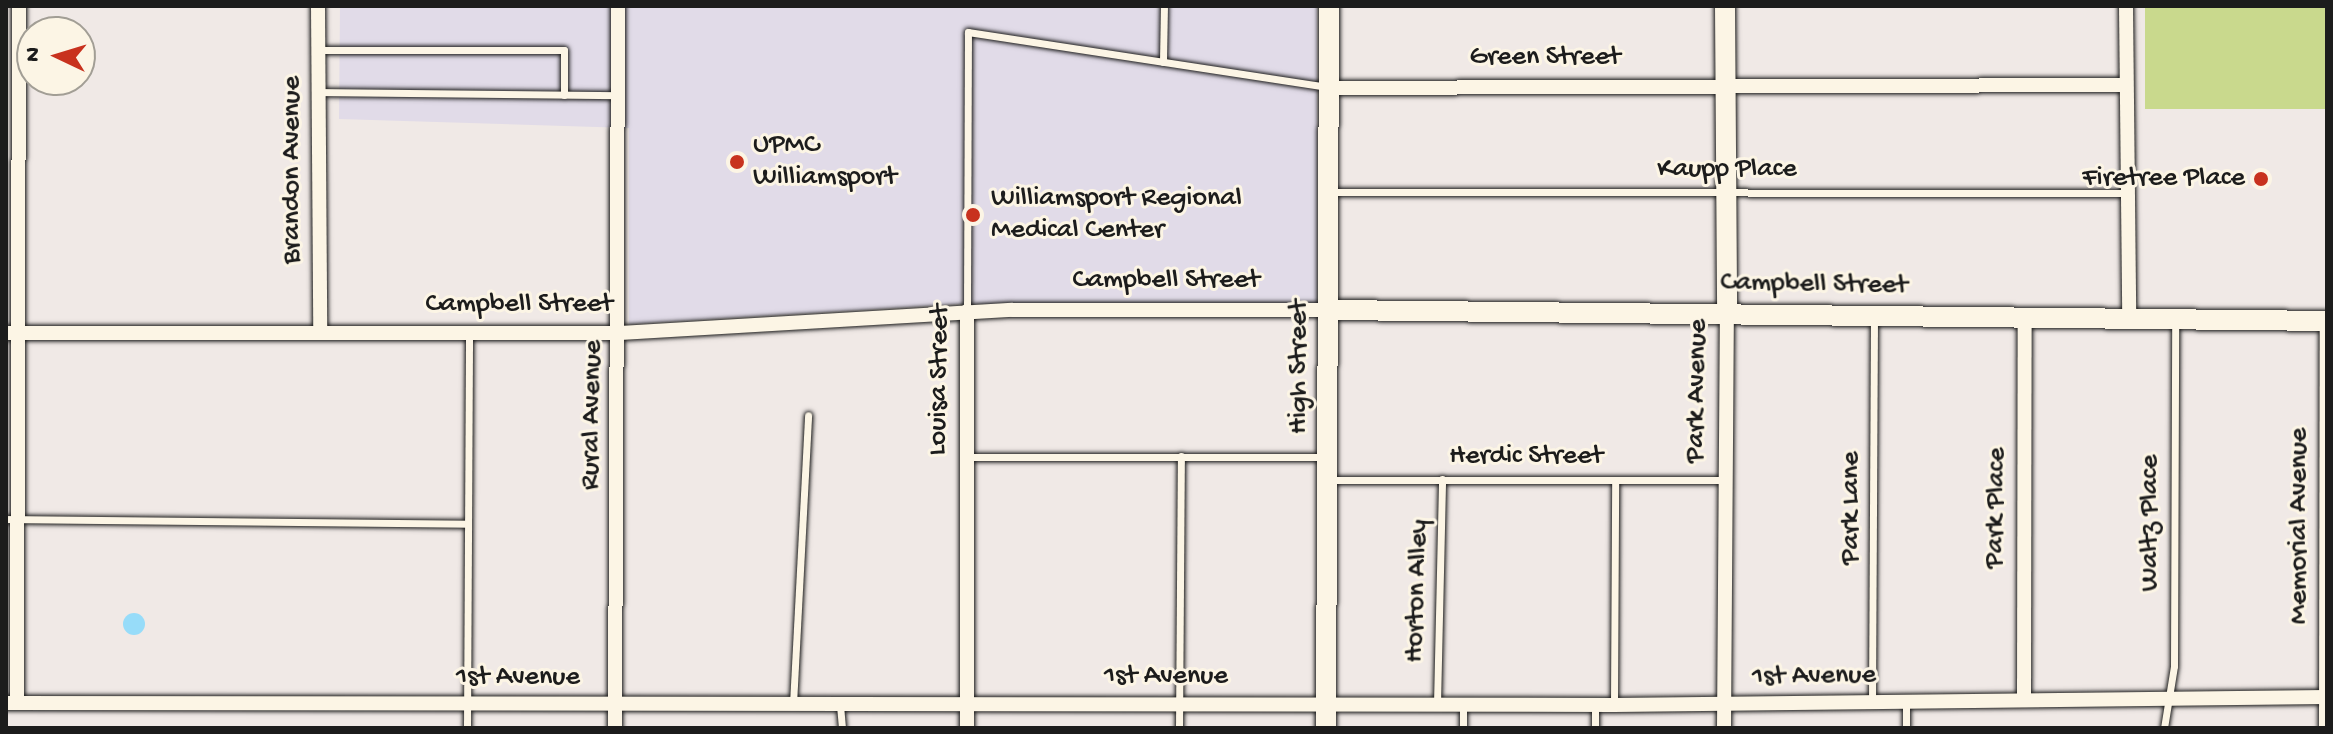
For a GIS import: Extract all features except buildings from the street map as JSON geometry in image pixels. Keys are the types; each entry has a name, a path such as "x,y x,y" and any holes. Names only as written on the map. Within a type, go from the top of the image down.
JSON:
{"street":[{"path":"12,703 12,519 22,333 12,148 19,6"},
{"name":"Brandon Avenue","path":"318,6 320,333"},
{"name":"Rural Avenue","path":"615,728 620,333 618,6"},
{"name":"High Street","path":"1326,728 1331,310 1327,192 1329,6"},
{"name":"Park Avenue","path":"1724,728 1727,312 1725,6"},
{"path":"2126,6 2129,318"},
{"name":"Green Street","path":"1329,88 1726,84 2126,85"},
{"name":"Campbell Street","path":"6,333 620,333 967,311 1727,312 2327,323"},
{"name":"Louisa Street","path":"967,311 967,728"},
{"name":"Park Place","path":"2024,700 2025,316"},
{"name":"Memorial Avenue","path":"2326,728 2327,323"},
{"name":"1st Avenue","path":"12,703 1614,705 2326,697"}],"lane":[{"path":"1163,62 1164,6"},
{"name":"Green Street","path":"968,32 1329,88"},
{"name":"Louisa Street","path":"967,311 968,32"},
{"path":"318,50 564,50 564,95"},
{"path":"318,92 618,95"},
{"name":"Kaupp Place","path":"1327,192 2127,193"},
{"name":"Park Lane","path":"1872,702 1874,314"},
{"name":"Waltz Place","path":"2164,728 2169,700 2175,318"},
{"path":"467,728 469,334"},
{"path":"793,705 808,415"},
{"path":"1179,728 1181,456"},
{"path":"965,457 1327,457"},
{"name":"Horton Alley","path":"1437,704 1442,479"},
{"name":"Herdic Street","path":"1328,480 1724,480"},
{"path":"1614,705 1615,480"},
{"path":"12,519 467,524"},
{"path":"1906,701 1906,728"},
{"path":"1463,704 1463,728"},
{"path":"840,705 842,728"},
{"path":"1595,705 1595,728"}],"shaded area":[{"name":"Williamsport Regional Medical Center","path":"340,6 1317,6 1317,303 960,304 629,324 629,128 339,119"}],"green space":[{"path":"2145,6 2327,6 2327,109 2145,109"}],"water":[{"path":"134,613 142,616 145,624 142,632 134,635 126,632 123,624 126,616"}],"place":[{"name":"UPMC Williamsport","path":"737,162"},
{"name":"Firetree Place","path":"2261,179"},
{"name":"Williamsport Regional Medical Center","path":"973,215"}]}
